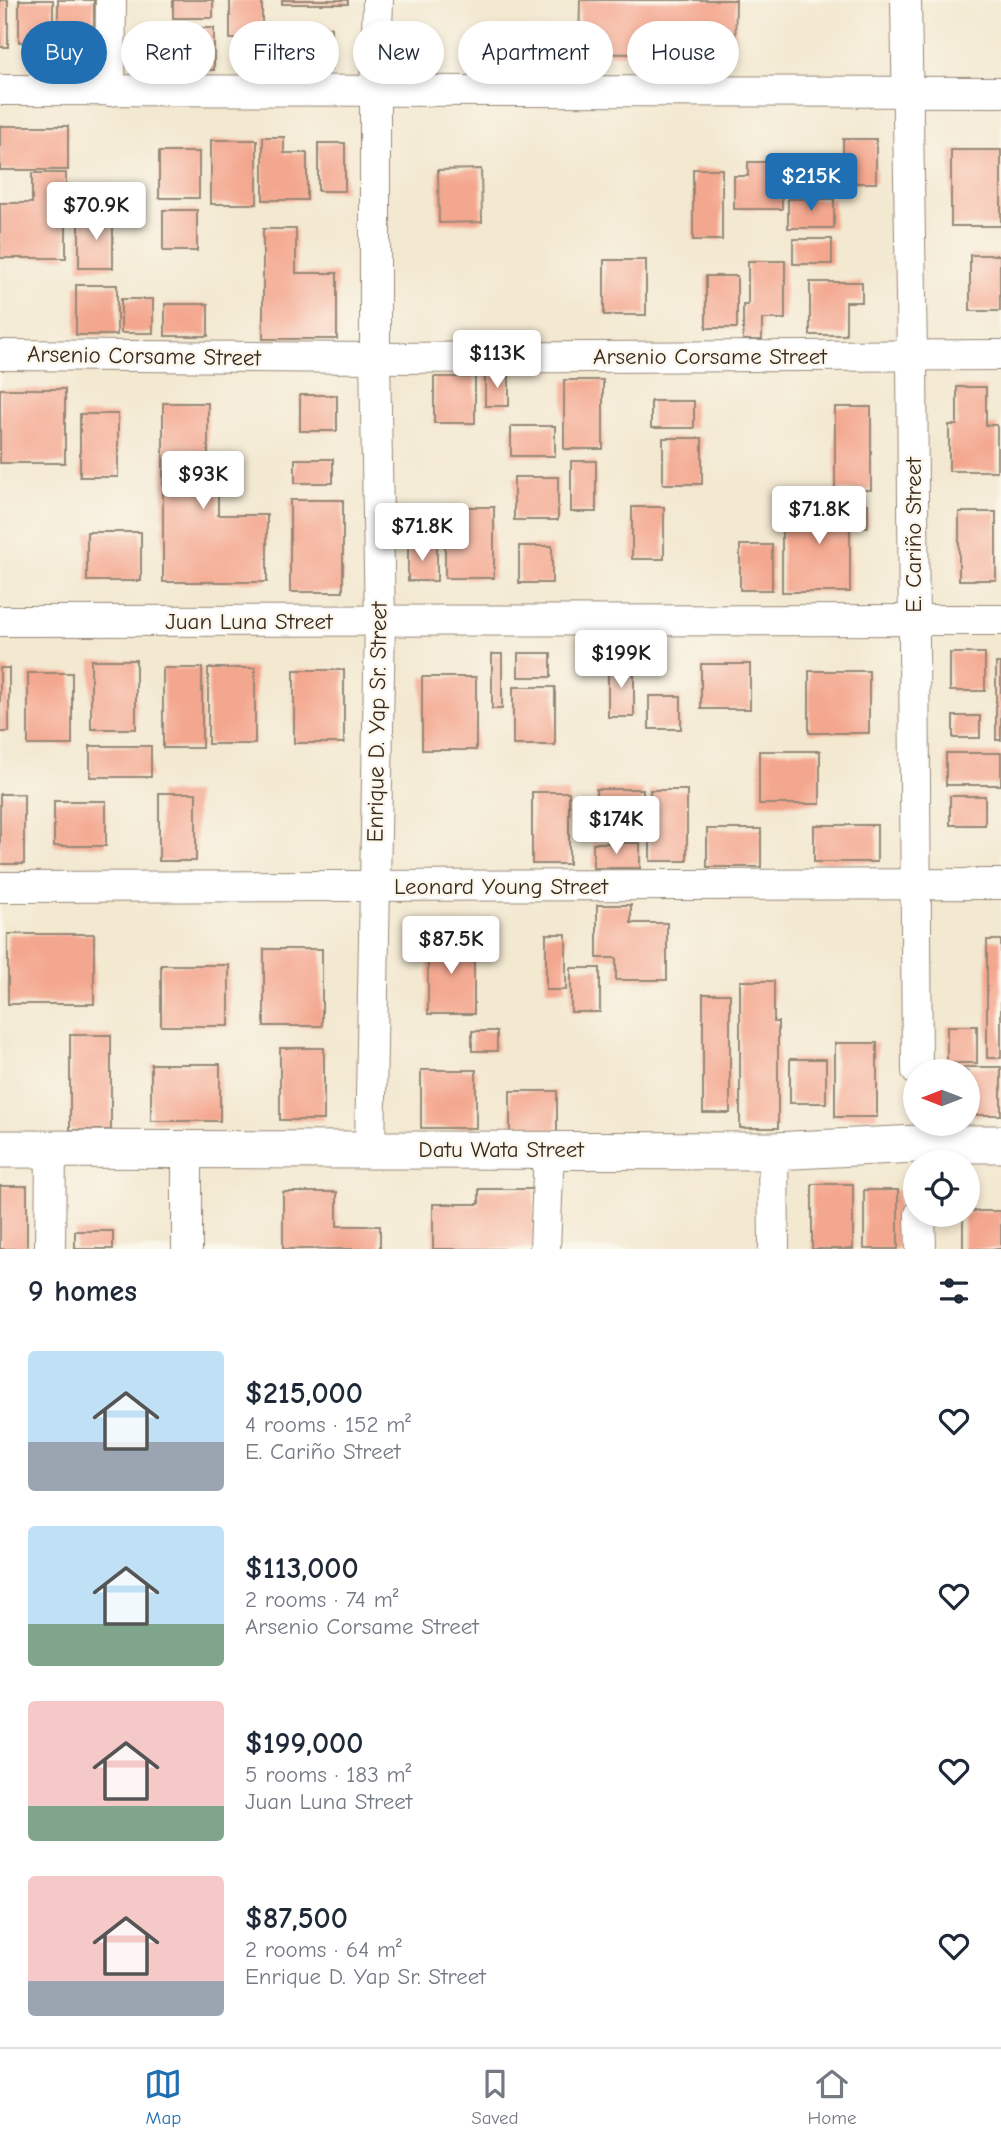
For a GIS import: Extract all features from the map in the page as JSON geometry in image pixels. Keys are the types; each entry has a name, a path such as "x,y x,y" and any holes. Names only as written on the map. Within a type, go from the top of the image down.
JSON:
{"street":[{"path":"110,91 111,0"},
{"name":"Enrique D. Yap Sr. Street","path":"370,1149 380,621 375,358 375,90 378,0"},
{"name":"E. Cariño Street","path":"906,0 912,355 917,1059"},
{"path":"0,90 1001,92"},
{"name":"Arsenio Corsame Street","path":"0,355 375,358 1001,355"},
{"name":"Juan Luna Street","path":"0,621 1001,620"},
{"name":"Leonard Young Street","path":"0,887 1001,884"},
{"name":"Datu Wata Street","path":"0,1149 773,1151 918,1143 1001,1144"},
{"path":"545,1249 549,1149"},
{"path":"50,1249 51,1150"},
{"path":"187,1151 187,1249"},
{"path":"773,1151 774,1249"},
{"path":"920,1227 921,1249"}],"building":[{"path":"0,0 8,0 8,47 0,47"},
{"path":"19,0 53,0 53,21 21,21 19,42"},
{"path":"58,0 94,0 94,21 58,21"},
{"path":"173,0 213,0 213,18 173,18"},
{"path":"230,0 262,0 262,21 230,21"},
{"path":"282,0 348,0 348,4 282,4"},
{"path":"580,0 736,0 736,21 627,21 627,54 613,54 613,21 580,21"},
{"path":"0,126 68,126 68,170 0,170"},
{"path":"263,137 284,137 284,153 307,153 307,200 263,200"},
{"path":"843,139 876,139 876,183 843,183"},
{"path":"211,140 257,140 257,204 211,204"},
{"path":"318,143 345,143 345,191 318,191"},
{"path":"951,150 1001,150 1001,226 951,226"},
{"path":"159,152 199,152 199,198 159,198"},
{"path":"748,162 782,162 782,209 734,209 734,176 748,176"},
{"path":"481,169 482,222 439,223 438,170"},
{"path":"693,169 722,169 722,240 693,240"},
{"path":"32,173 66,173 66,258 0,258 0,203 32,203"},
{"path":"788,199 834,199 834,228 788,228"},
{"path":"163,210 197,210 197,251 163,251"},
{"path":"79,216 113,216 113,268 79,268"},
{"path":"263,229 296,229 296,273 337,273 337,339 263,339"},
{"path":"793,239 832,239 832,264 793,264"},
{"path":"970,255 1000,255 1000,311 970,311"},
{"path":"604,260 646,260 646,315 604,315"},
{"path":"748,261 785,261 785,319 762,319 762,340 743,340 743,305 748,305"},
{"path":"706,276 737,276 737,328 706,328"},
{"path":"810,282 862,282 862,302 846,302 846,335 810,335"},
{"path":"76,285 117,285 117,335 76,335"},
{"path":"121,299 153,299 153,333 121,333"},
{"path":"165,304 208,304 208,336 165,336"},
{"path":"485,375 509,375 509,406 485,406"},
{"path":"434,377 475,377 475,423 434,423"},
{"path":"564,380 603,380 603,449 564,449"},
{"path":"957,387 986,387 986,425 997,425 997,471 949,471 949,425 957,425"},
{"path":"0,389 65,389 65,463 0,463"},
{"path":"300,395 337,395 337,431 300,431"},
{"path":"651,401 694,401 694,428 651,428"},
{"path":"163,403 208,403 208,495 218,495 218,515 267,515 267,582 163,582"},
{"path":"835,407 871,407 871,490 835,490"},
{"path":"80,414 118,414 118,477 80,477"},
{"path":"511,426 555,426 555,456 511,456"},
{"path":"663,438 702,438 702,484 663,484"},
{"path":"295,459 333,459 333,483 295,483"},
{"path":"571,461 596,461 596,512 571,512"},
{"path":"514,477 558,477 558,520 514,520"},
{"path":"290,500 343,500 343,592 290,592"},
{"path":"782,504 868,504 868,527 850,527 850,592 782,592"},
{"path":"445,507 494,507 494,578 445,578"},
{"path":"632,507 664,507 664,559 632,559"},
{"path":"959,512 996,512 996,580 959,580"},
{"path":"87,532 141,532 141,581 87,581"},
{"path":"408,545 437,545 437,581 408,581"},
{"path":"740,545 772,545 772,590 740,590"},
{"path":"519,546 552,546 552,583 519,583"},
{"path":"518,653 551,653 551,677 518,677"},
{"path":"950,653 985,653 985,691 950,691"},
{"path":"492,654 502,654 502,709 492,709"},
{"path":"91,660 136,660 136,729 91,729"},
{"path":"996,663 1001,663 1001,740 996,740"},
{"path":"608,664 634,664 634,717 608,717"},
{"path":"701,664 750,664 750,709 701,709"},
{"path":"0,668 9,668 9,732 0,732"},
{"path":"163,668 202,668 202,748 163,748"},
{"path":"208,668 255,668 255,744 208,744"},
{"path":"294,670 344,670 344,743 294,743"},
{"path":"809,671 869,671 869,733 809,733"},
{"path":"28,673 72,673 72,745 28,745"},
{"path":"422,677 476,677 476,750 422,750"},
{"path":"513,687 555,687 555,745 513,745"},
{"path":"649,696 681,696 681,729 649,729"},
{"path":"953,716 980,716 980,738 953,738"},
{"path":"90,746 151,746 151,777 90,777"},
{"path":"759,751 820,751 820,804 759,804"},
{"path":"946,753 1001,753 1001,785 946,785"},
{"path":"596,789 643,789 643,833 596,833"},
{"path":"650,790 687,790 687,861 650,861"},
{"path":"532,792 569,792 569,864 532,864"},
{"path":"159,793 196,793 196,861 159,861"},
{"path":"0,794 24,794 24,864 0,864"},
{"path":"950,796 985,796 985,825 950,825"},
{"path":"54,801 106,801 106,846 54,846"},
{"path":"814,825 877,825 877,862 814,862"},
{"path":"707,829 761,829 761,867 707,867"},
{"path":"593,843 640,843 640,868 593,868"},
{"path":"597,905 631,905 631,923 667,923 667,980 616,980 616,958 597,958"},
{"path":"8,934 94,934 94,1004 8,1004"},
{"path":"546,934 566,934 566,990 546,990"},
{"path":"428,938 474,938 474,1014 428,1014"},
{"path":"987,940 1001,940 1001,1058 987,1058"},
{"path":"264,949 322,949 322,1026 264,1026"},
{"path":"161,965 229,965 229,1026 161,1026"},
{"path":"571,968 600,968 600,1012 571,1012"},
{"path":"740,981 774,981 774,1022 778,1022 778,1128 740,1128"},
{"path":"703,994 730,994 730,1113 703,1113"},
{"path":"947,1026 977,1026 977,1059 947,1059"},
{"path":"472,1031 497,1031 497,1051 472,1051"},
{"path":"70,1035 111,1035 111,1130 70,1130"},
{"path":"835,1043 877,1043 877,1117 835,1117"},
{"path":"280,1048 324,1048 324,1120 280,1120"},
{"path":"790,1059 826,1059 826,1103 790,1103"},
{"path":"151,1064 220,1064 220,1121 151,1121"},
{"path":"980,1067 1001,1067 1001,1115 980,1115"},
{"path":"421,1070 476,1070 476,1128 421,1128"},
{"path":"510,1091 557,1091 557,1137 510,1137"},
{"path":"812,1184 853,1184 853,1249 812,1249"},
{"path":"0,1186 27,1186 27,1249 0,1249"},
{"path":"479,1189 534,1189 534,1249 433,1249 433,1204 479,1204"},
{"path":"864,1190 898,1190 898,1249 864,1249"},
{"path":"283,1192 337,1192 337,1226 380,1226 380,1249 283,1249"},
{"path":"980,1211 1001,1211 1001,1249 963,1249 963,1227 980,1227"},
{"path":"75,1231 113,1231 113,1249 75,1249"}]}
